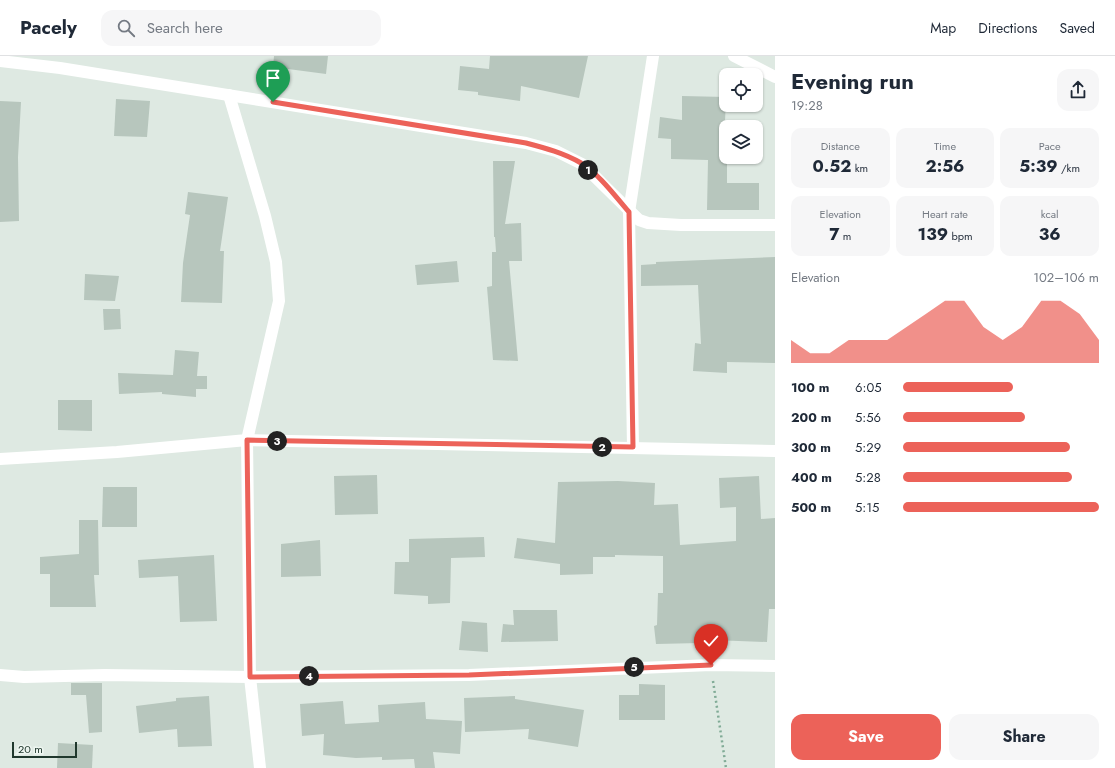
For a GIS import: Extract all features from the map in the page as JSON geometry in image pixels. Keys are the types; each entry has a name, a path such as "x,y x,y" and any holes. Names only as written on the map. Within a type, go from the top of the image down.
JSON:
{"street":[{"path":"633,447 629,212 653,56"},
{"path":"734,56 775,77"},
{"path":"0,61 60,68 491,137 556,151 582,164 605,185 629,212 639,220 648,223 681,225 775,225"},
{"path":"229,95 265,216 276,262 279,301 247,440 250,677 260,768"},
{"path":"0,459 117,452 247,440 775,451"},
{"path":"0,675 24,677 105,675 250,677 469,675 711,665 775,666"}],"path":[{"path":"711,665 726,768"}],"building":[{"path":"274,56 328,56 326,74 273,67"},
{"path":"490,56 588,56 579,98 521,86 520,101 478,95 478,92 458,90 460,66 489,69"},
{"path":"682,96 719,97 719,112 725,112 725,120 719,120 719,164 727,164 727,183 759,183 759,210 707,210 708,160 671,159 671,139 658,138 660,117 682,120"},
{"path":"116,99 150,101 147,137 114,136"},
{"path":"0,101 21,102 18,157 19,221 0,222"},
{"path":"493,161 515,161 505,224 521,223 522,261 509,261 518,361 493,360 487,287 492,286 492,252 496,252 494,237"},
{"path":"188,192 228,197 220,251 224,251 222,303 181,302 183,263 190,215 185,214"},
{"path":"775,257 775,363 727,362 727,373 693,371 695,343 701,344 698,285 641,286 641,265 656,264 656,262"},
{"path":"457,261 459,282 417,285 415,265"},
{"path":"85,274 119,276 115,301 84,300"},
{"path":"103,309 120,309 121,329 104,330"},
{"path":"175,350 199,352 197,376 207,376 207,389 196,389 196,397 162,394 162,392 119,394 118,373 173,375"},
{"path":"58,400 92,400 92,431 58,430"},
{"path":"377,475 378,514 335,515 334,476"},
{"path":"759,476 761,519 775,518 775,609 769,609 767,642 713,640 700,641 700,643 656,644 654,626 657,625 658,593 663,593 663,556 615,555 615,557 593,557 593,574 560,575 560,564 514,558 517,538 555,543 558,482 618,481 655,483 654,505 678,504 680,545 736,541 736,507 720,508 719,478"},
{"path":"103,487 137,487 137,527 102,527"},
{"path":"79,520 98,520 99,575 94,575 96,607 50,607 50,574 40,574 40,557 79,554"},
{"path":"484,537 485,557 451,558 450,603 428,604 428,596 394,594 395,562 409,562 409,539"},
{"path":"320,540 321,576 281,577 281,544"},
{"path":"214,555 217,621 180,622 178,576 139,578 138,560"},
{"path":"513,610 557,610 558,641 501,642 503,624 514,625"},
{"path":"462,621 487,623 488,652 459,650"},
{"path":"71,683 102,683 102,732 89,733 86,695 71,695"},
{"path":"639,684 665,685 665,720 619,720 619,695 639,695"},
{"path":"209,696 212,746 178,747 177,729 139,733 136,706 176,701 176,698"},
{"path":"515,696 515,699 584,710 578,747 528,739 529,729 465,732 464,698"},
{"path":"343,701 345,724 379,722 378,705 425,702 426,719 462,721 460,754 433,752 435,768 415,768 414,759 382,760 382,757 356,758 323,755 324,734 302,736 300,704"},
{"path":"58,743 93,745 92,768 57,768"}],"route":[{"path":"273,102 361,115 526,143 556,151 582,164 605,185 629,212 633,447 247,440 250,677 469,675 580,669 711,665"}]}
